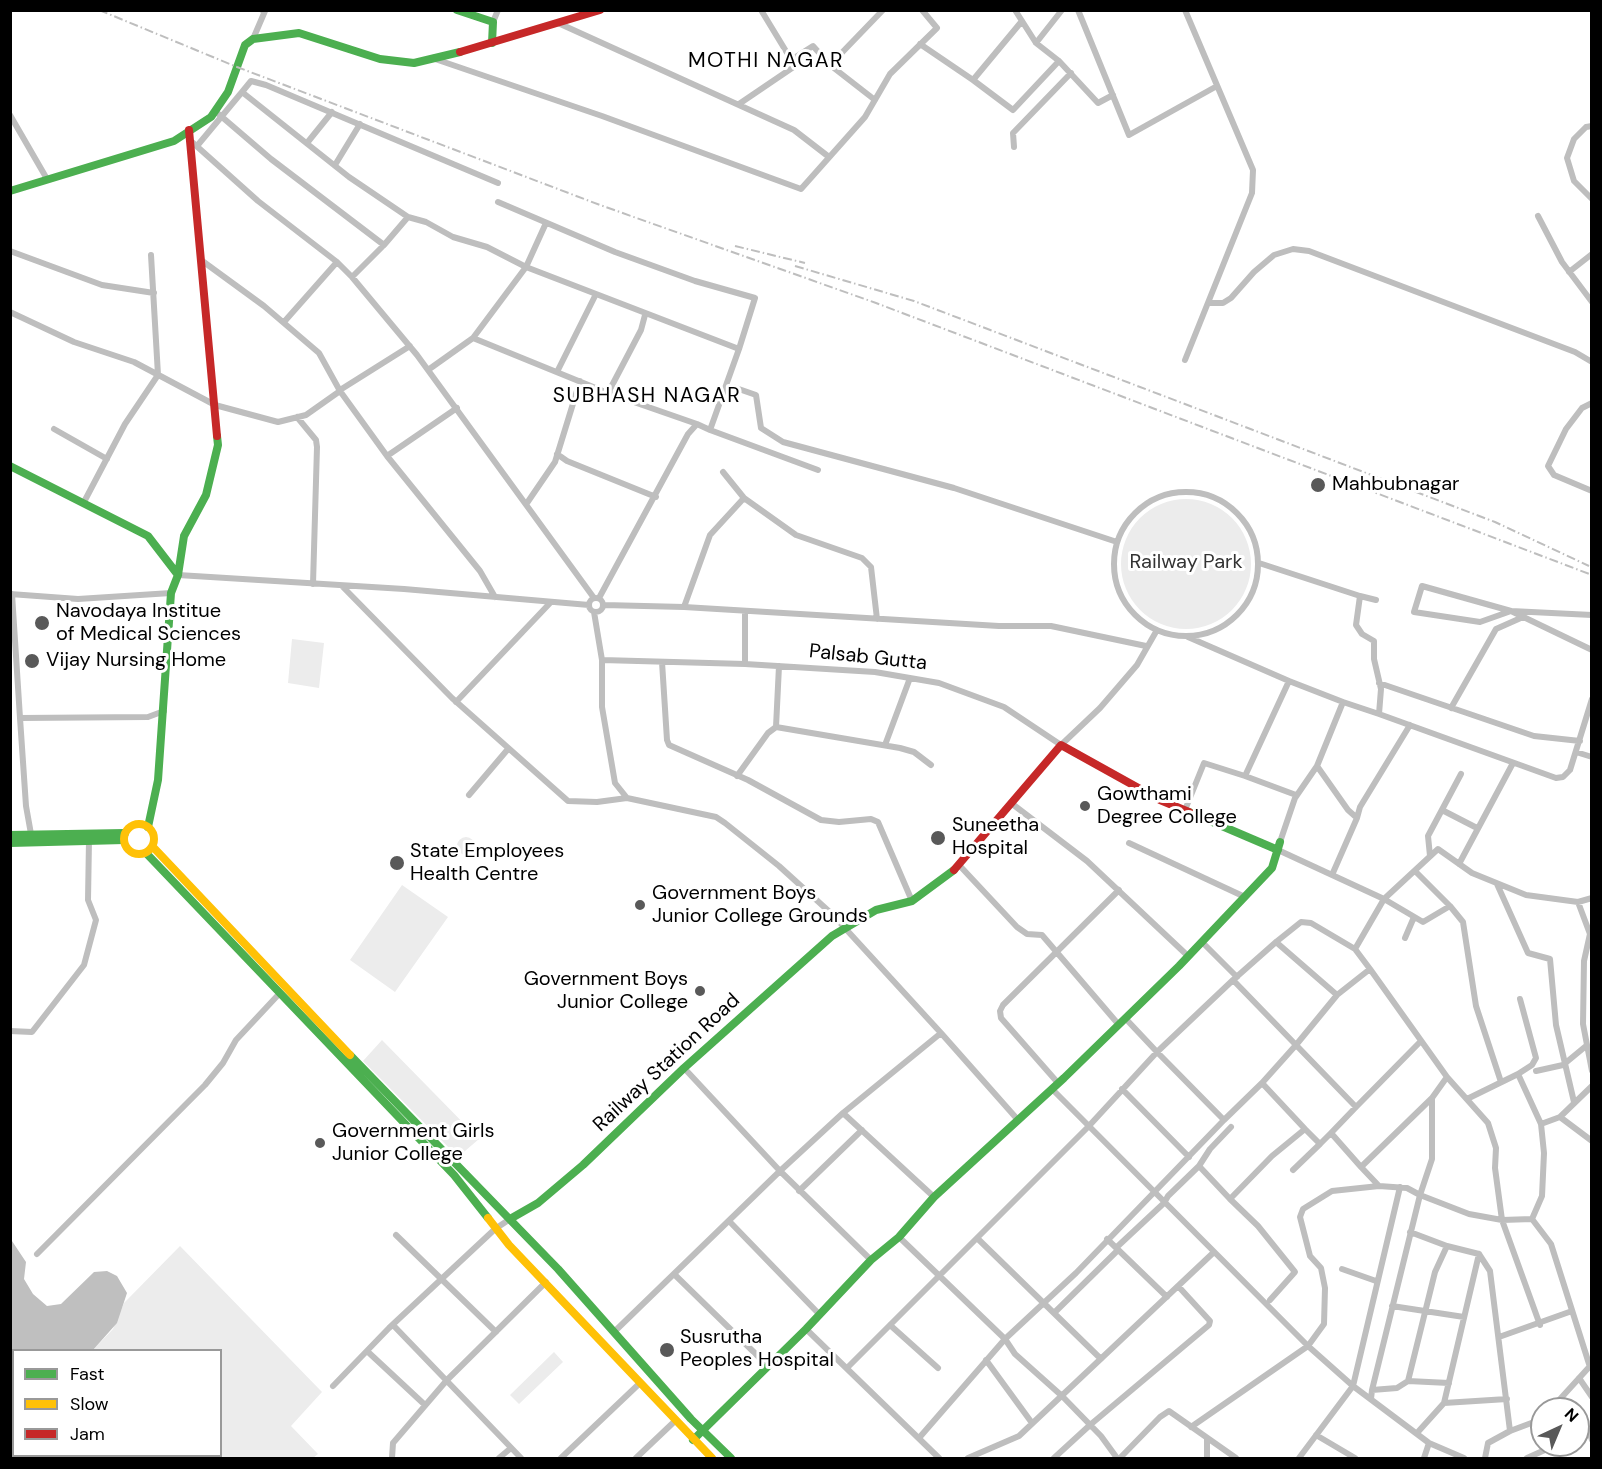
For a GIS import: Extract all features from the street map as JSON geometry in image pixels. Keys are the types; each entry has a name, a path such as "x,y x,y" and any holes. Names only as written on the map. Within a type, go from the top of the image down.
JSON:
{"main road":[{"path":"458,10 493,22 492,43"},
{"path":"10,191 174,141 215,111 228,92 245,45 253,39 299,33 380,59 414,63 492,43 600,10"},
{"path":"148,826 158,780 171,593 178,575 184,536 206,495 218,445 200,260 195,144 189,130"},
{"path":"10,466 148,536 178,575"},
{"path":"693,1440 820,1315 871,1260 899,1237 934,1197 1055,1086 1202,942 1272,868 1279,846 1160,800 1061,745 1011,802 960,866 912,901"},
{"path":"10,843 124,837 135,824 148,826 154,834 153,847 146,854"},
{"path":"10,835 124,837"},
{"path":"124,837 131,852 146,854 454,1174 495,1229 712,1458"},
{"path":"153,847 261,964 510,1219 702,1431 731,1458"},
{"name":"Railway Station Road","path":"510,1219 538,1203 583,1165 684,1068 844,927 876,910 912,901"}],"street":[{"path":"493,22 498,10"},
{"path":"739,104 795,66 761,10"},
{"path":"830,65 883,10"},
{"path":"435,59 602,116 801,189 865,117 890,74 937,28 922,10"},
{"path":"1015,10 1036,43 1059,61 1098,103 1113,95"},
{"path":"1036,43 1062,10"},
{"path":"1078,10 1129,135 1217,86"},
{"path":"1185,10 1253,170 1252,194 1210,303 1185,360"},
{"path":"253,39 264,11"},
{"path":"973,80 1022,21"},
{"path":"558,23 794,130 829,157"},
{"path":"921,44 1013,110 1059,61"},
{"path":"791,60 813,46 830,65 875,100"},
{"path":"1014,147 1013,133 1071,73"},
{"path":"498,183 255,81 248,82 223,118 195,144 258,201 338,262 352,277 410,346 604,605 1051,626 1146,646"},
{"path":"242,92 335,165 408,217 426,222 453,237 487,247 526,267 645,315 739,349"},
{"path":"215,111 384,246"},
{"path":"307,143 332,112"},
{"path":"10,115 47,179"},
{"path":"335,165 360,124"},
{"path":"1592,126 1586,127 1574,139 1567,158 1574,181 1592,199"},
{"path":"498,202 695,281 755,298 710,430"},
{"path":"1538,216 1569,272 1592,302"},
{"path":"352,277 384,246 408,217"},
{"path":"428,370 473,338 526,267 546,223"},
{"path":"1210,303 1223,303 1231,298 1254,272 1274,255 1293,249 1309,251 1532,335 1575,352 1592,362"},
{"path":"10,251 102,285 154,293"},
{"path":"1569,272 1592,254"},
{"path":"84,502 125,424 158,375 151,255"},
{"path":"200,260 284,322 319,353 340,390 387,456 480,571 495,597"},
{"path":"284,322 338,262"},
{"path":"557,372 596,294"},
{"path":"10,312 74,342 112,353 214,405 278,422 306,415 340,390 410,346"},
{"path":"609,393 641,330 645,315"},
{"path":"473,338 609,393 818,470"},
{"path":"527,503 557,454 580,381"},
{"path":"733,387 756,395 761,428 783,442 954,488 1117,542"},
{"path":"1592,403 1582,408 1566,429 1548,466 1554,475 1592,490"},
{"path":"387,456 457,408"},
{"path":"297,417 316,440 317,447 313,584"},
{"path":"178,575 341,585 589,605 597,598 656,497 688,434 696,424"},
{"path":"54,429 107,459"},
{"path":"557,454 567,461 656,497"},
{"path":"723,472 744,498 796,535 862,558 871,567 877,619"},
{"path":"1188,637 1211,633 1230,622 1238,614 1246,605 1256,585 1258,563 1252,535 1243,519 1230,506 1214,497 1196,492 1177,492 1159,496 1141,507 1126,523 1117,542 1114,560 1120,594 1135,615 1157,630 1188,637 1343,702 1556,778 1563,777 1570,770 1592,699"},
{"path":"684,607 710,535 744,498"},
{"path":"1258,563 1376,600"},
{"path":"341,585 456,702 568,801 597,802 627,798 716,817 779,866 844,927 1018,1120"},
{"path":"1592,615 1511,611 1480,622 1414,612 1422,586 1511,611 1592,650"},
{"path":"31,834 26,806 11,594 78,599 171,593"},
{"path":"1360,596 1356,625 1362,634 1374,641 1374,659 1379,683 1379,714"},
{"path":"456,702 551,602"},
{"path":"589,605 594,612 602,660 602,706 615,783 627,798"},
{"path":"594,612 599,611 604,605"},
{"path":"745,611 745,664"},
{"path":"1451,708 1496,628 1523,617"},
{"path":"1061,745 1123,682 1137,665 1157,630"},
{"name":"Palsab Gutta","path":"602,660 745,664 875,672 939,683 1004,707 1061,745"},
{"path":"662,662 669,745 737,776 821,820 839,822 871,819 878,822 912,901"},
{"path":"776,727 779,666"},
{"path":"885,745 910,678"},
{"path":"1245,776 1289,681"},
{"path":"1379,683 1534,736 1580,741"},
{"path":"1343,702 1317,766 1296,795 1279,846 1384,899 1423,922 1450,906"},
{"path":"20,718 148,717 164,711"},
{"path":"1332,874 1360,807 1410,725"},
{"path":"737,776 768,733 776,727 914,752 931,765"},
{"path":"469,795 508,749"},
{"path":"1576,752 1592,757"},
{"path":"1460,864 1513,763"},
{"path":"1185,810 1204,764 1296,795"},
{"path":"1317,766 1348,810 1357,818"},
{"path":"1430,856 1428,836 1461,774"},
{"path":"1011,802 1087,861 1188,956"},
{"path":"1442,810 1477,828"},
{"path":"10,1031 32,1032 84,965 96,920 88,900 89,840"},
{"path":"1129,843 1245,897"},
{"path":"1355,949 1384,899 1416,872 1435,851 1441,850 1472,873 1526,895 1578,902 1592,898"},
{"path":"960,866 1017,927 1027,934 1042,935 1122,1021 1157,1052 1224,1120"},
{"path":"1416,872 1463,922 1476,1006 1501,1082"},
{"path":"1496,883 1528,954 1550,959 1556,1025 1574,1102"},
{"path":"1119,890 1059,953 1003,1005 1000,1011 1001,1018 1088,1127 1308,1346 1353,1386 1429,1443 1464,1458"},
{"path":"1578,902 1590,934 1584,961 1583,1024 1592,1071"},
{"path":"1405,938 1411,930 1414,917"},
{"path":"847,1368 1088,1127 1157,1052 1235,979 1301,922 1311,923 1355,949 1420,1042 1447,1077 1488,1123 1496,1148 1495,1168 1502,1220 1540,1325"},
{"path":"1202,942 1356,1107"},
{"path":"1276,942 1337,995"},
{"path":"919,1438 1005,1339 1262,1083 1337,995 1370,969"},
{"path":"37,1254 145,1149 205,1085 224,1063 236,1040 279,994"},
{"path":"1467,1099 1518,1074 1532,1065 1536,1058 1520,999"},
{"path":"614,1332 843,1113 941,1033"},
{"path":"1293,1170 1420,1042"},
{"path":"1536,1071 1565,1063 1586,1046"},
{"path":"684,1068 780,1172 871,1260"},
{"path":"1518,1074 1541,1124 1544,1153 1542,1196 1532,1219"},
{"path":"1361,1167 1432,1098 1447,1077"},
{"path":"1262,1083 1320,1144"},
{"path":"1541,1124 1560,1117 1592,1086"},
{"path":"1122,1089 1189,1157"},
{"path":"1371,1399 1410,1232 1432,1159 1432,1098"},
{"path":"843,1113 934,1197"},
{"path":"1560,1117 1592,1141"},
{"path":"1054,1313 1199,1166 1210,1149 1232,1127"},
{"path":"1230,1199 1272,1156 1305,1129"},
{"path":"800,1191 862,1130"},
{"path":"1331,1133 1379,1186"},
{"path":"1199,1166 1258,1226 1295,1272 1270,1300"},
{"path":"1191,1427 1308,1346 1324,1324 1325,1288 1321,1268 1310,1256 1300,1217 1304,1209 1332,1191 1379,1186 1400,1187 1468,1214 1502,1220 1532,1219"},
{"path":"1299,1458 1353,1386 1400,1187"},
{"path":"333,1386 393,1325 495,1229 510,1219"},
{"path":"1532,1219 1551,1244 1591,1366 1562,1397"},
{"path":"730,1222 820,1315"},
{"path":"1410,1232 1447,1246 1479,1254 1490,1271 1510,1431"},
{"path":"396,1235 496,1332"},
{"path":"899,1237 1005,1339 1015,1354 1062,1396 1118,1458 1168,1411 1176,1413 1191,1427 1236,1458"},
{"path":"978,1238 1101,1359"},
{"path":"1107,1239 1167,1298"},
{"path":"1408,1382 1435,1272 1447,1246"},
{"path":"968,1458 1005,1444 1032,1424 1213,1253"},
{"path":"1417,1434 1444,1403 1479,1254"},
{"path":"1342,1269 1376,1281"},
{"path":"675,1275 768,1366"},
{"path":"392,1458 393,1443 425,1405 447,1380 546,1282"},
{"path":"1054,1458 1209,1325 1210,1321 1178,1286"},
{"path":"1392,1306 1464,1317"},
{"path":"1499,1337 1540,1325 1572,1311"},
{"path":"393,1325 521,1458"},
{"path":"890,1325 938,1368"},
{"path":"806,1329 939,1458"},
{"path":"367,1351 425,1405"},
{"path":"986,1360 1032,1424"},
{"path":"1579,1378 1592,1397"},
{"path":"1372,1390 1397,1388 1408,1382 1449,1383"},
{"path":"561,1458 610,1415 640,1383"},
{"path":"1444,1403 1507,1399"},
{"path":"636,1458 676,1420"},
{"path":"1485,1458 1488,1443 1530,1424"},
{"path":"1316,1435 1355,1458"},
{"path":"1207,1438 1207,1458"},
{"path":"1424,1458 1429,1443"},
{"path":"500,1458 511,1448"}],"green space":[{"name":"Railway Park","path":"1186,499 1211,504 1232,518 1246,539 1251,564 1246,589 1232,610 1211,624 1186,629 1161,624 1140,610 1126,589 1121,564 1126,539 1140,518 1161,504"},
{"path":"292,639 324,643 319,688 288,683"},
{"path":"462,837 470,837 475,842 473,853 462,855 457,850 457,842"},
{"path":"402,885 448,917 395,992 350,960"},
{"path":"382,1040 479,1139 458,1157 363,1061"},
{"path":"180,1246 322,1392 291,1426 318,1454 313,1458 55,1458 222,1457 222,1349 94,1349 113,1329 124,1303"},
{"path":"554,1352 563,1362 519,1404 510,1395"}],"shaded area":[{"path":"10,1238 26,1262 24,1279 33,1294 47,1306 61,1304 94,1272 107,1271 117,1276 127,1293 117,1323 94,1349 12,1349 12,1457 56,1457 11,1458"}],"railway":[{"path":"99,10 237,67 600,205 876,303 1592,575"},
{"path":"735,246 805,263"},
{"path":"795,266 914,301 1495,522 1589,566"}],"traffic: fast":[{"path":"457,10 493,22 492,43"},
{"path":"10,191 174,141 211,117 228,92 245,45 253,39 299,33 380,59 414,63 460,52"},
{"path":"148,827 158,780 171,593 178,575 184,536 206,495 218,445 217,436"},
{"path":"10,466 148,536 178,575"},
{"path":"1189,812 1278,850"},
{"path":"10,835 125,833"},
{"path":"10,843 124,840"},
{"path":"693,1440 806,1329 871,1260 899,1237 934,1197 1064,1078 1179,966 1272,868 1280,842"},
{"path":"146,853 454,1175 488,1218"},
{"path":"510,1219 538,1203 583,1165 684,1068 832,936 876,910 912,901 954,870"},
{"path":"350,1055 558,1269 691,1419 731,1458"}],"traffic: slow":[{"path":"139,824 150,828 154,839 150,850 139,854 128,850 124,839 128,828 139,824"},
{"path":"153,847 350,1055"},
{"path":"488,1218 509,1245 712,1458"}],"traffic: jam":[{"path":"460,52 600,10"},
{"path":"189,130 217,436"},
{"path":"954,870 1061,745 1160,800 1189,812"}],"place":[{"name":"Mahbubnagar","path":"1318,485"},
{"name":"Navodaya Institue of Medical Sciences","path":"42,623"},
{"name":"Vijay Nursing Home","path":"32,661"},
{"name":"Gowthami Degree College","path":"1085,806"},
{"name":"Suneetha Hospital","path":"938,838"},
{"name":"State Employees Health Centre","path":"397,863"},
{"name":"Government Boys Junior College Grounds","path":"640,905"},
{"name":"Government Boys Junior College","path":"700,991"},
{"name":"Government Girls Junior College","path":"320,1143"},
{"name":"Susrutha Peoples Hospital","path":"667,1350"}],"district":[{"name":"MOTHI NAGAR","path":"766,61"},
{"name":"SUBHASH NAGAR","path":"647,396"}]}
